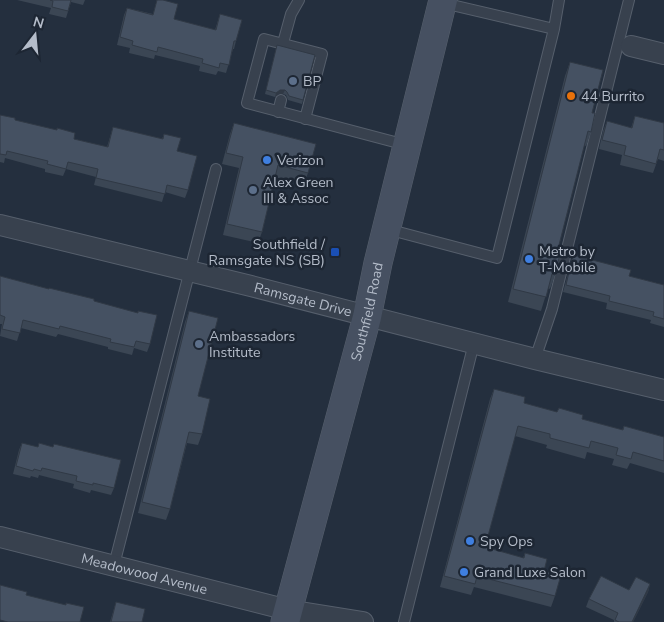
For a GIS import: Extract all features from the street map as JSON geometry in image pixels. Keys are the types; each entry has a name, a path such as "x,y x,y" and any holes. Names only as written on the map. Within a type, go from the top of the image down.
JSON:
{"main road":[{"name":"Southfield Road","path":"287,616 367,317 439,1"}],"street":[{"path":"631,46 664,54"},
{"name":"Ramsgate Drive","path":"0,224 664,390"},
{"name":"Meadowood Avenue","path":"0,538 114,565 287,616 363,622"}],"lane":[{"path":"282,44 291,14 299,0"},
{"path":"386,228 496,258 554,29 559,0"},
{"path":"535,359 552,310 629,0"},
{"path":"439,1 554,29"},
{"path":"305,119 322,54 295,50 264,39 247,103 278,112 305,119 407,145"},
{"path":"278,112 282,100"},
{"path":"114,565 216,169"},
{"path":"404,622 474,343"}],"building":[{"path":"50,0 71,0 68,11 52,7 53,1"},
{"path":"157,0 178,4 174,19 216,30 220,14 242,20 236,41 234,41 229,65 220,63 219,68 202,63 203,59 158,47 157,52 132,45 133,41 120,37 127,8 153,15"},
{"path":"277,45 315,55 303,100 289,96 285,90 280,90 276,93 266,90"},
{"path":"570,62 603,70 592,113 595,113 591,132 588,131 559,245 562,246 555,275 552,274 546,297 513,289"},
{"path":"0,115 75,133 74,139 108,147 113,127 163,139 164,134 181,138 177,151 197,156 188,190 167,185 165,194 96,178 98,169 68,162 66,169 47,164 48,161 7,151 6,155 0,154"},
{"path":"635,116 664,123 664,150 660,149 656,164 624,155 626,146 602,140 607,121 632,128"},
{"path":"234,123 316,144 308,173 278,165 262,232 227,224 243,157 226,153"},
{"path":"573,255 631,270 629,276 664,285 664,319 653,316 654,312 609,301 610,296 566,285"},
{"path":"0,276 94,299 94,301 138,313 138,311 157,315 150,344 136,341 134,347 110,342 111,339 60,326 59,329 23,320 20,333 2,329 5,317 0,315"},
{"path":"189,311 218,318 198,396 210,399 202,434 189,432 170,509 142,502"},
{"path":"494,389 525,397 524,403 557,412 559,408 583,415 582,419 623,430 624,426 664,437 664,461 633,452 631,459 616,455 618,448 591,441 589,448 550,438 550,434 518,426 485,547 524,558 525,553 547,559 544,571 561,575 555,596 477,576 475,584 444,576"},
{"path":"22,443 38,447 39,443 53,447 54,444 121,460 114,488 76,481 77,476 42,468 41,471 34,469 33,471 16,466"},
{"path":"601,576 629,590 636,577 650,584 632,622 619,622 615,620 618,613 589,599"},
{"path":"0,585 27,592 26,595 66,605 66,603 84,607 80,622 8,622 0,620"},
{"path":"116,602 145,609 142,622 111,622"}],"place":[{"name":"BP","path":"293,81"},
{"name":"44 Burrito","path":"571,96"},
{"name":"Verizon","path":"267,160"},
{"name":"Alex Green III & Assoc","path":"253,190"},
{"name":"Southfield / Ramsgate NS (SB)","path":"335,252"},
{"name":"Metro by T-Mobile","path":"529,259"},
{"name":"Ambassadors Institute","path":"199,344"},
{"name":"Spy Ops","path":"470,541"},
{"name":"Grand Luxe Salon","path":"464,572"}]}
